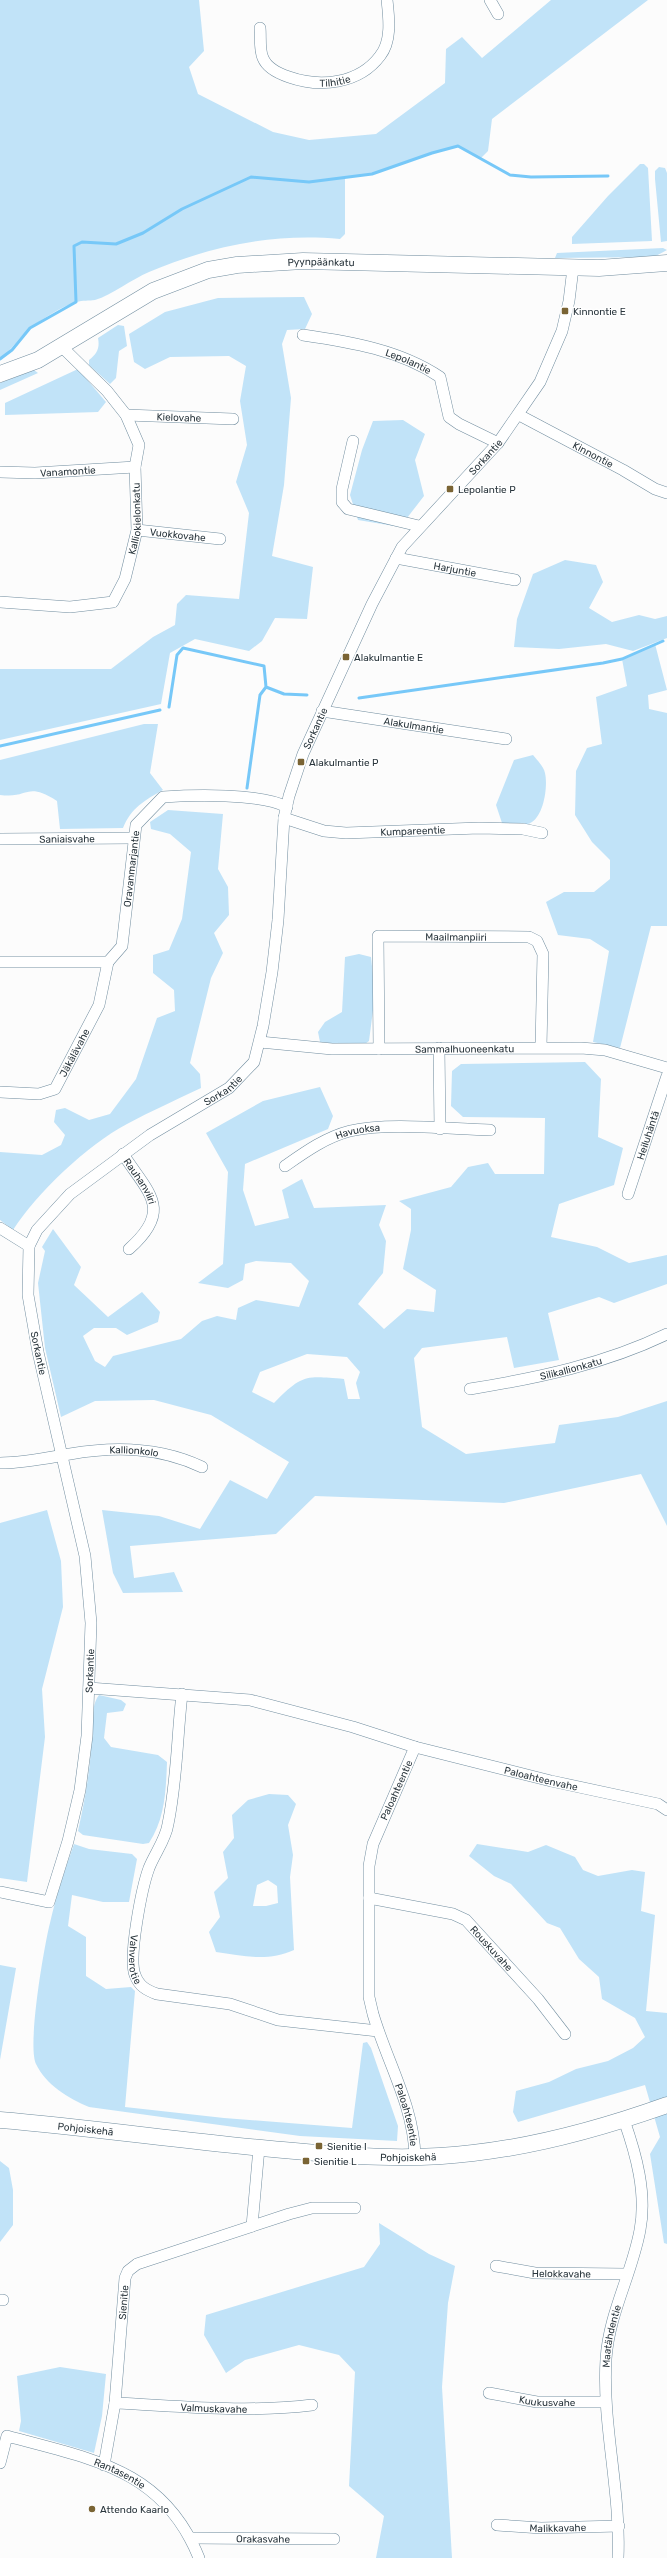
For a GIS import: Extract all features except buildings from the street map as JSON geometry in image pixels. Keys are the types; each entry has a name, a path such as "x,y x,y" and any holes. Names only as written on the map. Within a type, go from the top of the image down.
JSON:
{"main road":[{"name":"Pyynpäänkatu","path":"0,374 38,360 153,291 208,270 237,264 303,261 572,268 667,263"},
{"name":"Pohjoiskehä","path":"0,2120 323,2154 415,2157 473,2154 505,2148 624,2120 667,2105"}],"street":[{"name":"Tilhitie","path":"260,28 263,58 277,73 304,83 333,83 360,74 380,56 389,35 387,0"},
{"path":"490,0 498,14"},
{"name":"Sorkantie","path":"0,1892 49,1902 68,1840 80,1790 86,1743 89,1688 91,1643 88,1582 78,1519 38,1352 28,1295 30,1246 37,1230 70,1194 150,1135 229,1088 254,1062 260,1042 278,920 285,813 302,754 372,604 396,558 420,526 498,443 519,415 540,382 562,331 569,301 572,268"},
{"name":"Lepolantie","path":"303,334 359,344 420,364 440,377 449,417 459,424 498,443"},
{"name":"Kalliokielonkatu","path":"0,602 70,607 113,602 125,579 136,530 135,467 139,445 126,415 107,391 61,346"},
{"name":"Kielovahe","path":"126,415 233,419"},
{"name":"Kinnontie","path":"519,415 624,470 655,489 667,493"},
{"path":"353,441 342,488 342,502 348,509 420,526"},
{"name":"Vanamontie","path":"0,472 35,473 135,467"},
{"name":"Vuokkovahe","path":"136,530 220,539"},
{"name":"Harjuntie","path":"396,558 515,580"},
{"name":"Alakulmantie","path":"322,711 506,739"},
{"name":"Oravanmarjantie","path":"108,962 122,946 133,838 136,825 163,798 191,795 277,802 285,813"},
{"name":"Kumpareentie","path":"285,813 324,831 346,833 479,828 523,829 542,833"},
{"name":"Saniaisvahe","path":"0,839 133,838"},
{"name":"Maailmanpiiri","path":"379,1049 378,936 529,937 537,941 543,954 541,1047"},
{"path":"0,962 108,962"},
{"name":"Jäkälävahe","path":"0,1092 39,1094 55,1089 99,1005 108,962"},
{"name":"Sammalhuoneenkatu","path":"260,1042 332,1049 541,1047 605,1050 667,1068"},
{"path":"439,1048 440,1129"},
{"name":"Heiluhäntä","path":"628,1194 667,1076"},
{"name":"Havuoksa","path":"285,1166 305,1151 349,1131 369,1128 490,1130"},
{"name":"Rauhanviiri","path":"123,1154 151,1194 153,1216 145,1235 129,1249"},
{"path":"0,1228 30,1246"},
{"name":"Silikallionkatu","path":"470,1389 528,1378 604,1360 636,1349 667,1334"},
{"name":"Kallionkolo","path":"0,1463 27,1462 98,1450 150,1450 172,1455 202,1467"},
{"name":"Paloahteentie","path":"89,1688 250,1700 353,1727 415,1746 373,1844 369,1866 369,1998 378,2031 408,2108 415,2136 415,2157"},
{"name":"Vahverotie","path":"182,1694 169,1822 149,1868 140,1899 133,1960 134,1974 138,1983 146,1990 157,1994 230,2004 278,2020 378,2031"},
{"name":"Paloahteenvahe","path":"415,1746 551,1781 658,1804 667,1810"},
{"name":"Rouskuvahe","path":"369,1898 452,1914 466,1920 538,1999 566,2034"},
{"name":"Maatähdentie","path":"618,2558 619,2526 605,2402 606,2358 612,2323 640,2229 641,2210 639,2167 624,2120"},
{"path":"252,2226 259,2148"},
{"name":"Sienitie","path":"104,2465 114,2403 124,2289 128,2271 137,2264 312,2208 355,2208"},
{"name":"Helokkavahe","path":"496,2266 535,2273 626,2274"},
{"name":"Kuukusvahe","path":"489,2393 537,2402 605,2402"},
{"name":"Valmuskavahe","path":"114,2403 233,2408 288,2408 312,2405"},
{"name":"Rantasentie","path":"0,2463 7,2436 104,2465 149,2488 170,2507 191,2538 199,2558"},
{"name":"Malikkavahe","path":"497,2525 541,2528 619,2526"},
{"name":"Orakasvahe","path":"191,2538 334,2539"}],"shaded area":[{"path":"0,0 199,0 204,51 189,67 198,94 273,132 309,140 376,134 445,83 446,49 462,37 482,58 551,0 648,0 492,119 488,151 481,158 458,146 432,153 372,174 345,177 345,234 340,239 290,238 266,240 219,249 172,263 142,275 102,298 79,301 59,309 28,330 0,359"},
{"path":"640,164 644,164 648,168 652,241 572,244 572,237 608,196"},
{"path":"659,167 665,168 667,173 667,241 661,242 655,179 655,171"},
{"path":"663,248 667,250 654,257 555,258 557,253"},
{"path":"304,297 312,314 305,329 287,330 282,344 291,398 284,485 272,556 313,567 307,619 275,618 262,641 249,651 195,639 170,653 161,704 0,740 0,669 111,669 153,637 175,625 177,604 186,595 239,599 249,513 236,482 247,445 240,401 246,366 229,356 170,357 145,369 134,362 129,334 165,312 218,298"},
{"path":"118,325 124,326 127,346 119,351 116,378 110,384 89,365 89,360 97,350 99,345 98,338"},
{"path":"78,369 106,402 98,412 5,415 5,403"},
{"path":"34,370 38,373 0,390 0,383"},
{"path":"403,420 425,434 415,460 424,496 400,527 358,520 350,495 362,450 373,421"},
{"path":"565,560 596,565 603,582 589,608 612,622 639,615 655,619 667,616 667,638 633,651 606,644 559,649 514,647 517,619 533,574"},
{"path":"655,644 667,690 648,695 649,709 667,713 667,926 651,926 620,1048 593,1042 609,951 590,939 558,935 546,902 564,892 594,892 610,879 610,860 592,842 575,815 576,771 587,748 602,744 596,697 627,686 622,659"},
{"path":"144,724 158,724 150,773 163,790 139,805 130,815 123,828 60,829 57,801 47,795 33,791 10,796 0,795 0,760"},
{"path":"533,755 543,768 546,779 544,799 540,813 529,824 517,825 502,823 496,805 514,760"},
{"path":"168,810 223,814 218,869 228,887 229,915 214,933 223,953 211,978 190,1063 200,1074 201,1088 127,1124 96,1144 49,1186 35,1201 13,1230 0,1220 0,1152 42,1155 61,1145 65,1135 54,1122 56,1110 65,1108 89,1120 110,1114 136,1079 157,1018 175,1011 174,990 153,973 153,955 169,950 182,919 191,852 170,834 151,829 150,822"},
{"path":"359,954 371,957 375,995 369,1041 362,1046 320,1042 318,1032 325,1022 342,1012 345,957"},
{"path":"585,1062 601,1079 598,1137 623,1148 614,1185 559,1204 551,1237 597,1247 629,1263 667,1255 667,1284 614,1303 599,1297 548,1313 559,1360 514,1368 507,1337 422,1348 414,1358 422,1427 466,1454 555,1443 559,1425 618,1417 667,1401 667,1526 641,1474 504,1503 315,1496 276,1534 130,1546 134,1578 174,1572 183,1592 123,1593 113,1573 102,1510 159,1516 200,1529 230,1480 267,1499 289,1462 211,1415 154,1400 95,1401 61,1417 45,1348 38,1283 45,1251 42,1247 53,1229 81,1267 74,1285 108,1317 142,1292 160,1312 158,1322 127,1335 116,1328 94,1328 83,1336 95,1361 105,1367 113,1356 181,1339 202,1321 217,1316 236,1320 238,1308 256,1300 299,1307 309,1281 291,1263 256,1261 245,1264 243,1280 228,1288 198,1283 223,1264 228,1172 206,1133 263,1101 320,1087 333,1116 328,1129 245,1164 243,1190 255,1226 289,1218 282,1190 302,1179 314,1208 386,1205 379,1225 386,1241 383,1273 358,1304 384,1329 407,1309 434,1312 436,1290 403,1269 411,1230 411,1209 399,1201 451,1187 468,1167 488,1163 495,1174 544,1174 545,1118 463,1117 451,1106 452,1071 461,1064","holes":["307,1354 347,1357 360,1372 356,1383 360,1399 348,1399 344,1379 321,1377 305,1379 299,1382 274,1403 252,1392 260,1372"]},
{"path":"47,1510 61,1561 63,1607 42,1689 45,1737 27,1882 0,1878 0,1523"},
{"path":"99,1695 121,1700 126,1704 123,1711 107,1713 104,1738 111,1747 158,1755 167,1762 164,1804 158,1824 149,1843 143,1844 83,1835 78,1831 88,1778 94,1709"},
{"path":"269,1794 288,1795 296,1804 288,1825 293,1855 290,1877 294,1950 275,1956 255,1957 216,1952 209,1932 220,1917 214,1892 228,1878 223,1852 234,1838 232,1815 248,1800","holes":["268,1880 277,1886 278,1903 266,1906 253,1906 257,1885"]},
{"path":"74,1844 89,1849 132,1854 137,1859 129,1902 103,1902 72,1895 68,1926 86,1937 86,1976 106,1989 131,1987 135,1991 125,2107 224,2118 352,2128 363,2043 367,2042 371,2048 398,2126 397,2141 300,2136 89,2107 58,2090 40,2072 36,2064 34,2054 35,2018 37,1995 47,1935 52,1913"},
{"path":"477,1844 528,1852 546,1845 575,1857 583,1870 598,1876 632,1870 645,1872 641,1911 655,1915 646,2011 667,2013 667,2244 664,2243 650,2154 660,2137 645,2085 518,2122 513,2112 516,2091 549,2082 576,2069 608,2061 633,2048 645,2037 635,2018 602,1999 599,1977 579,1959 560,1928 547,1923 511,1884 494,1876 469,1856"},
{"path":"0,1965 16,1968 0,2060"},
{"path":"0,2161 9,2168 13,2190 13,2225 0,2242"},
{"path":"379,2223 429,2254 455,2266 448,2303 442,2387 452,2558 376,2558 384,2516 349,2486 355,2372 339,2355 299,2345 245,2360 226,2373 204,2335 206,2315 364,2267 380,2244"},
{"path":"60,2367 106,2374 102,2416 94,2453 19,2431 21,2421 17,2376"}],"waterway":[{"path":"0,359 12,350 30,328 76,302 74,246 82,242 116,244 143,233 182,209 251,177 309,182 372,174 432,153 458,146 510,175 531,177 608,176"},
{"path":"359,698 603,663 622,659 663,641"},
{"path":"169,707 177,655 183,648 264,666 266,687 284,694 307,695"},
{"path":"247,788 260,695 266,687"},
{"path":"0,746 160,710"}],"place":[{"name":"Kinnontie E","path":"565,311"},
{"name":"Lepolantie P","path":"450,489"},
{"name":"Alakulmantie E","path":"346,657"},
{"name":"Alakulmantie P","path":"301,762"},
{"name":"Sienitie I","path":"319,2146"},
{"name":"Sienitie L","path":"306,2161"},
{"name":"Attendo Kaarlo","path":"92,2509"}]}
